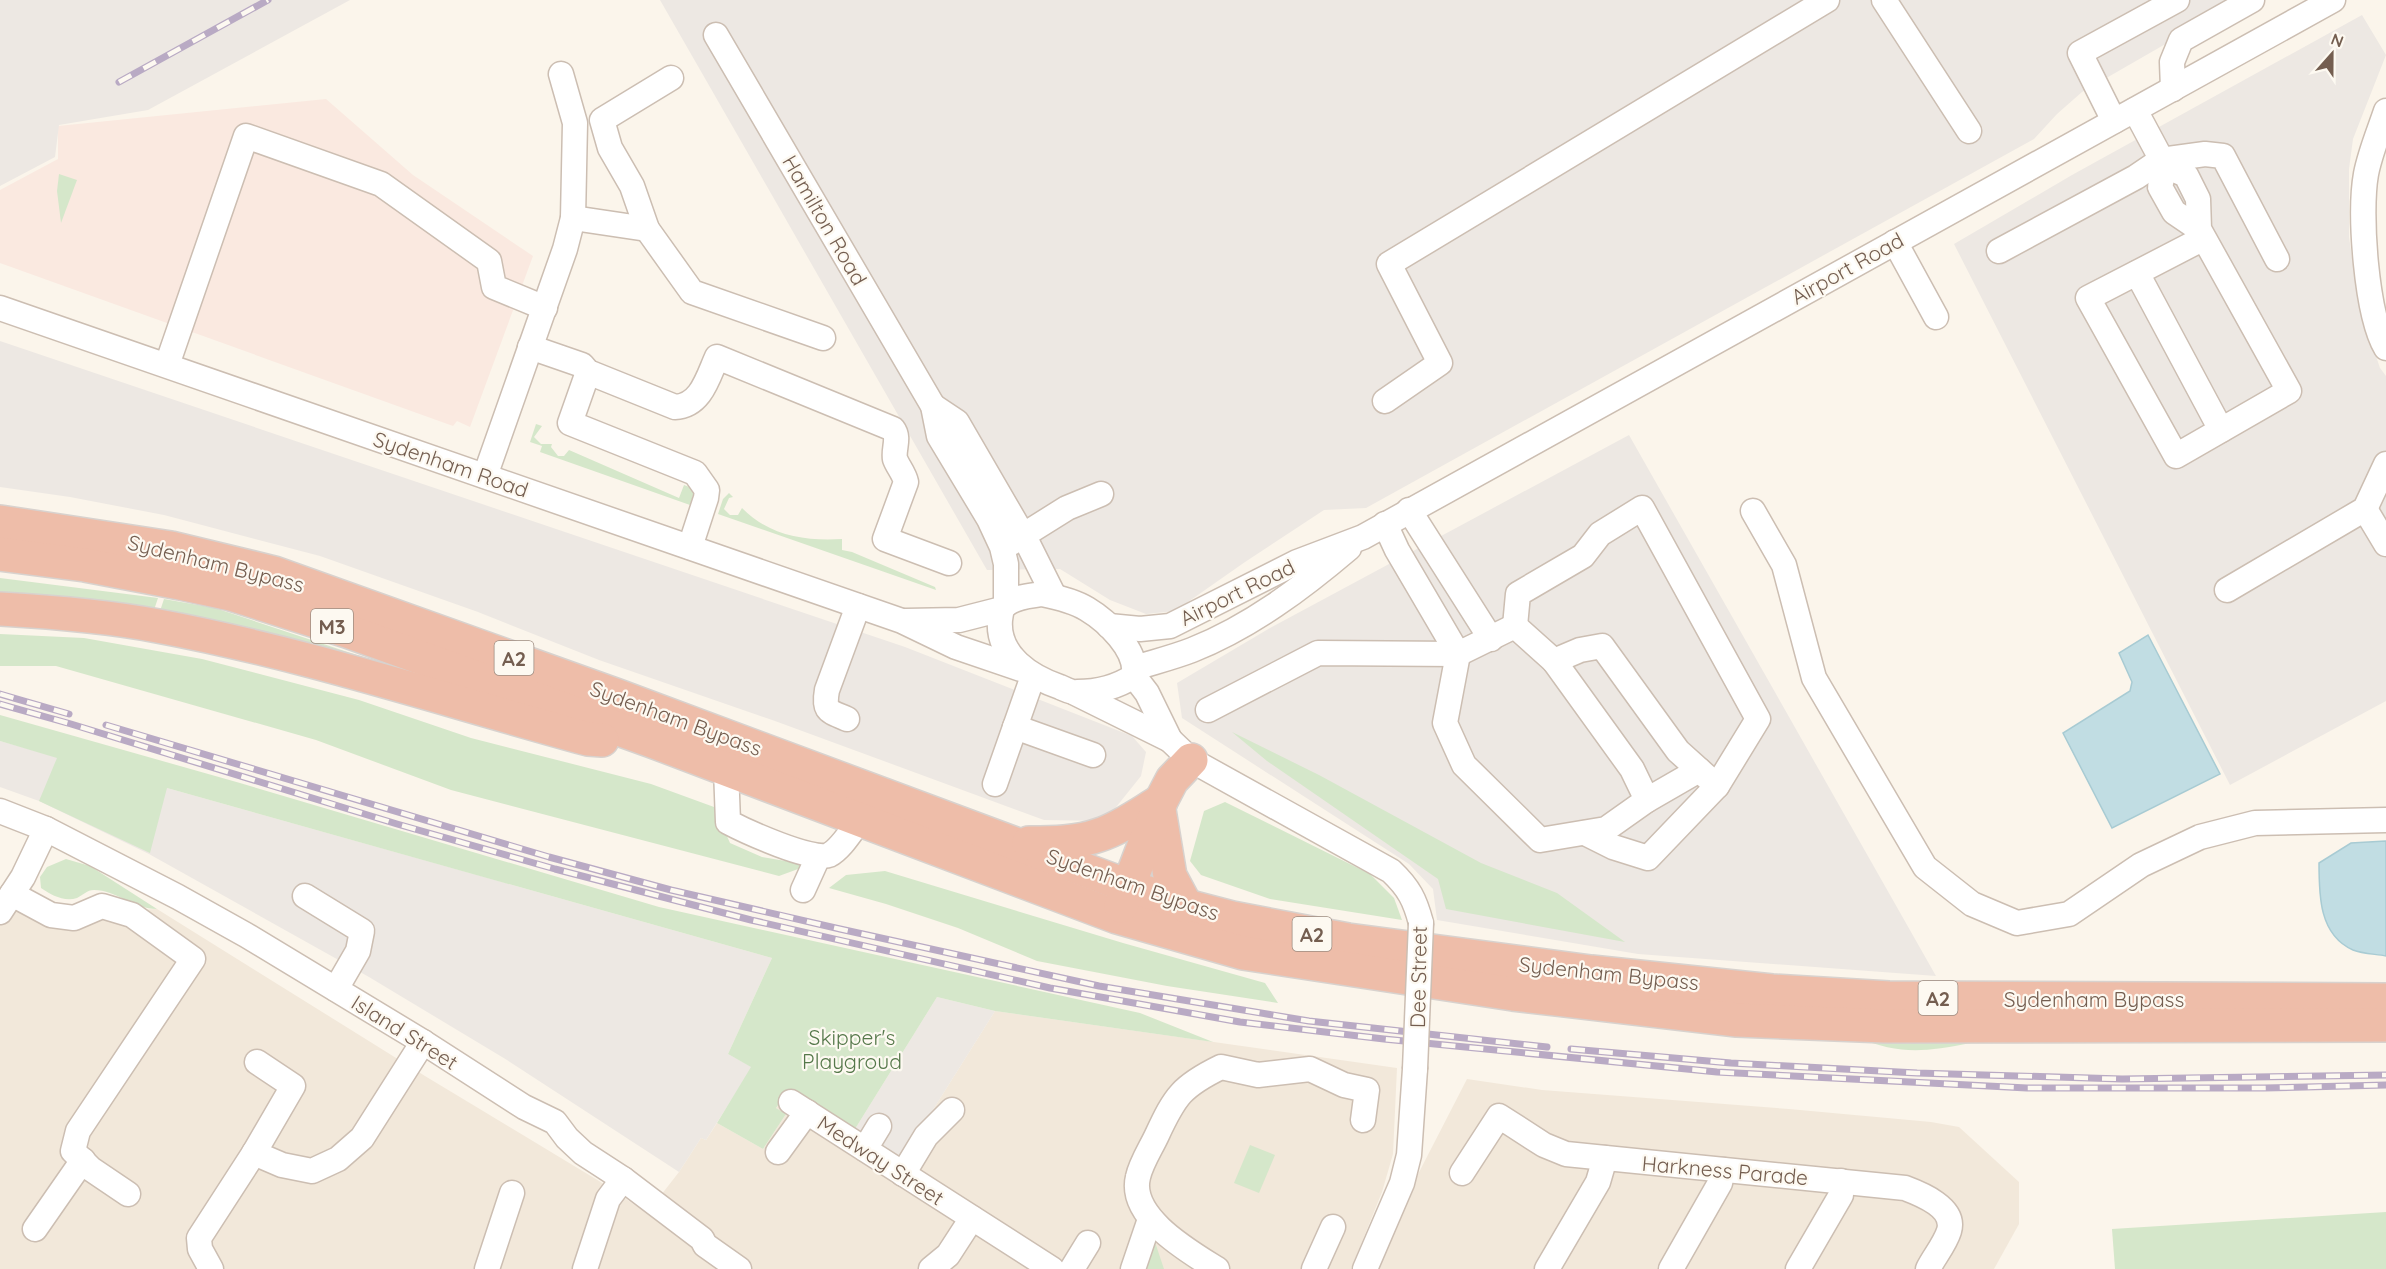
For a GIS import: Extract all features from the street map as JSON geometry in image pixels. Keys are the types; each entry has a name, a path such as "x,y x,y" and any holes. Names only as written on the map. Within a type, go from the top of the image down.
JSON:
{"highway":[{"name":"Sydenham Bypass","path":"0,522 171,548 274,573 618,696 1128,886 1186,906 1281,928 1427,952 1772,991 1889,998 2386,1000"},
{"name":"M3","path":"0,554 85,565 231,594 446,665 652,741"},
{"name":"A2","path":"0,609 74,614 157,626 267,650 588,740 652,741"},
{"name":"Sydenham Bypass","path":"652,741 1117,917 1212,946 1320,966 1524,996 1737,1020 1885,1026 2386,1024"},
{"path":"1117,917 1160,804 1172,780 1180,750"},
{"path":"1015,844 1066,842 1099,836 1160,804"},
{"path":"1160,804 1170,876 1186,906"}],"street":[{"path":"1385,401 1440,363 1389,264 1827,0"},
{"path":"1884,0 1969,131"},
{"path":"2114,122 2080,53 2177,0"},
{"path":"2173,89 2172,62 2181,40 2252,0"},
{"name":"Airport Road","path":"1135,672 1193,649 1282,601 1310,582 1363,537 1409,510 2333,0"},
{"name":"Hamilton Road","path":"716,35 933,406 957,422 1012,542 1054,596"},
{"path":"485,476 545,308 573,218 575,123 561,74"},
{"path":"671,78 602,120 610,148 632,186 647,229 692,292 823,338"},
{"path":"2135,110 2163,163 2186,174 2198,199 2202,234 2289,391 2176,456 2088,298 2137,273 2202,234"},
{"path":"2386,111 2366,174 2363,225 2367,271 2375,317 2386,348"},
{"path":"167,365 246,136 381,184 489,261 494,287 545,308"},
{"path":"1999,251 2163,163 2205,154 2223,156 2277,259"},
{"path":"573,218 647,229"},
{"path":"1895,242 1936,317"},
{"path":"2137,273 2221,430"},
{"name":"Sydenham Road","path":"0,308 902,621 956,647 1028,673"},
{"path":"530,347 582,365 588,372 675,407 682,406 697,397 717,357 893,429 897,436 895,459 904,473 906,482 885,539 949,563"},
{"path":"588,372 570,423 695,473 707,490 690,547"},
{"path":"2227,590 2365,509 2386,464"},
{"path":"1012,542 1067,508 1101,494"},
{"path":"1515,626 1518,594 1583,556 1600,534 1642,508 1758,719 1708,778 1648,858 1613,847 1585,833"},
{"path":"2365,509 2386,544"},
{"path":"1409,510 1491,639"},
{"path":"1753,512 1784,565 1814,678 1925,867 1972,904 2017,923 2069,914 2141,865 2200,837 2255,823 2386,819"},
{"path":"1385,524 1397,550 1458,654 1445,723 1464,765 1540,840 1606,829 1647,800 1708,778"},
{"name":"Airport Road","path":"1108,626 1140,628 1170,626 1297,562 1363,537"},
{"name":"Hamilton Road","path":"1004,606 1006,564 1012,542"},
{"path":"1135,672 1119,685 1075,693 1028,673 1012,657 1002,638 1000,623 1004,606 1019,597 1042,594 1054,596 1087,609 1108,626 1126,647 1135,672 1180,750"},
{"path":"848,719 828,711 825,704 827,690 858,606"},
{"name":"Sydenham Road","path":"902,621 959,620 1004,606"},
{"path":"1208,710 1318,653 1458,654 1515,626"},
{"path":"1515,626 1554,661 1632,769 1647,800"},
{"path":"1554,661 1580,650 1602,646 1678,752 1708,778"},
{"path":"995,784 1015,727 1028,673"},
{"name":"Dee Street","path":"1075,693 1392,871 1406,885 1416,903 1421,923 1415,1069 1407,1164 1402,1183 1365,1269"},
{"path":"1015,727 1093,755"},
{"path":"726,769 728,822 750,833 818,857 830,854 860,820"},
{"name":"Island Street","path":"0,811 46,829 178,897 336,989 525,1107 555,1122 583,1154 623,1179 697,1235 705,1245 739,1269"},
{"path":"46,829 23,877 6,903 51,915 74,918 102,906 132,915 193,958 78,1131 73,1150 91,1169 128,1194"},
{"path":"804,890 818,857"},
{"path":"305,896 362,931 358,951 336,989"},
{"path":"254,1153 282,1166 312,1171 338,1159 362,1138 423,1042"},
{"path":"211,1269 200,1249 199,1238 254,1153 293,1086 257,1062"},
{"path":"1217,1269 1176,1244 1150,1219 1140,1197 1137,1178 1162,1123 1185,1087 1221,1067 1258,1075 1310,1070 1344,1085 1367,1090 1363,1120"},
{"name":"Medway Street","path":"778,1152 799,1107 1052,1269"},
{"path":"903,1174 926,1136 952,1110"},
{"name":"Harkness Parade","path":"1462,1173 1499,1116 1544,1145 1566,1154 1905,1188 1921,1194 1941,1207 1948,1220 1950,1229 1928,1269"},
{"path":"865,1149 879,1126"},
{"path":"1548,1269 1598,1182 1605,1158"},
{"path":"35,1229 83,1160"},
{"path":"1671,1269 1720,1184 1723,1170"},
{"path":"585,1269 609,1199 623,1179"},
{"path":"1798,1269 1841,1195 1842,1181"},
{"path":"487,1269 512,1193"},
{"path":"931,1269 948,1255 972,1218"},
{"path":"1133,1269 1150,1219"},
{"path":"1314,1269 1333,1227"},
{"path":"1072,1269 1088,1243"}],"shaded area":[{"path":"0,0 350,0 148,110 59,125 55,157 0,186"},
{"path":"660,0 2242,0 2082,92 2034,139 1366,508 1324,510 1175,611 1146,614 1110,600 1060,569 987,570"},
{"path":"2362,15 2386,55 2353,139 2349,169 2349,237 2359,306 2380,368 2386,376 2386,701 2230,785 1954,244 2072,175"},
{"path":"326,99 413,175 533,256 470,427 457,421 453,426 0,263 0,190 58,159 58,126"},
{"path":"0,341 905,647 1132,736 1146,752 1141,776 1105,821 1044,820 775,721 599,660 478,612 320,556 164,515 70,497 0,487"},
{"path":"1629,435 1936,976 1638,954 1437,920 1433,889 1409,864 1182,718 1177,683 1270,628"},
{"path":"0,741 772,958 728,1054 752,1067 706,1140 701,1138 679,1172 507,1060 369,977 149,854 39,801 0,787"},
{"path":"12,894 51,915 157,909 599,1181 647,1213 679,1172 701,1138 706,1140 717,1123 763,1149 786,1114 776,1108 790,1089 902,1159 995,1011 1397,1068 1393,1154 1382,1192 1351,1269 0,1269 0,913"},
{"path":"937,997 995,1011 902,1159 855,1129"},
{"path":"1467,1079 1542,1090 1789,1109 1931,1122 1959,1127 2019,1182 2019,1224 1994,1269 1376,1269 1414,1182"}],"green space":[{"path":"59,174 77,180 61,223 57,191"},
{"path":"536,424 542,426 534,437 541,444 552,444 551,447 558,456 564,456 569,450 679,498 684,485 692,488 694,492 690,505 540,452 542,446 530,442"},
{"path":"729,493 733,497 729,498 724,509 730,515 738,515 742,508 764,525 788,535 814,539 842,539 842,550 852,552 935,587 936,590 718,514 723,499"},
{"path":"0,578 158,598 154,610 0,597"},
{"path":"164,599 215,608 399,669 160,611"},
{"path":"0,634 84,638 202,659 359,700 471,738 651,784 714,807 730,843 762,857 809,865 779,876 451,790 316,740 56,666 0,666"},
{"name":"Skipper's Playgroud","path":"0,715 240,783 659,907 1140,1013 1213,1042 995,1011 937,997 855,1129 790,1089 776,1108 786,1114 763,1149 717,1123 751,1067 728,1054 772,958 167,788 150,853 39,801 57,758 0,741"},
{"path":"1232,732 1319,775 1481,863 1557,893 1625,942 1446,909 1438,879 1267,761"},
{"path":"1225,802 1370,874 1394,898 1402,920 1270,899 1201,875 1190,861 1204,811"},
{"path":"66,859 90,866 157,909 141,906 102,891 92,890 77,898 67,899 41,888 40,877 47,867"},
{"path":"885,871 1265,983 1278,1003 1167,986 1037,961 958,928 829,888 846,875"},
{"path":"1855,1037 1971,1043 1912,1050 1886,1047"},
{"path":"1250,1145 1275,1155 1259,1193 1234,1183"},
{"path":"2386,1212 2386,1269 2115,1269 2112,1229"},
{"path":"1151,1241 1156,1245 1164,1269 1143,1269"}],"water":[{"path":"2148,635 2220,774 2112,828 2063,733 2130,691 2132,682 2119,653"},
{"path":"2386,841 2386,956 2353,950 2333,935 2323,913 2319,863 2351,843"}],"railway":[{"path":"119,82 268,0"},
{"path":"0,694 69,714"},
{"path":"0,704 397,824 555,869 751,920 1050,988 1240,1022 1384,1039 1717,1072 2027,1088 2264,1088 2386,1085"},
{"path":"106,725 549,857 671,890 840,929 1099,986 1309,1021 1547,1047"},
{"path":"1571,1049 1731,1063 1917,1073 2122,1079 2386,1075"}]}
